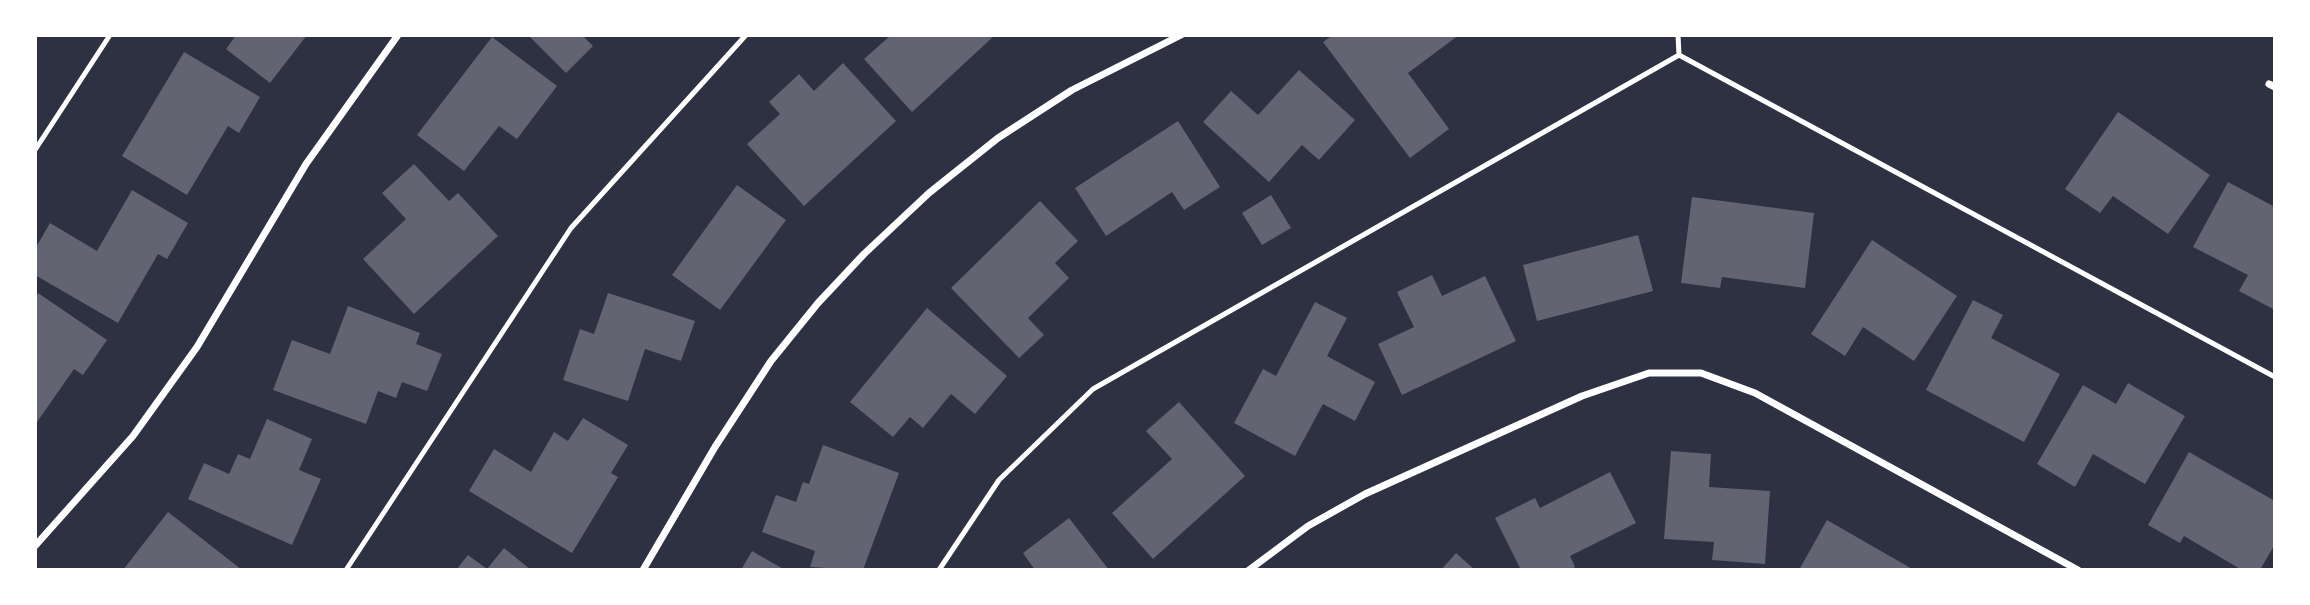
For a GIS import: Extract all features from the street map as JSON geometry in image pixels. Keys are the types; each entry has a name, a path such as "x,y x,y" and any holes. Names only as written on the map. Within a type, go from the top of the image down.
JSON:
{"street":[{"path":"35,546 132,436 189,358 306,164 398,35"},
{"path":"643,570 771,361 818,303 864,254 929,193 998,138 1072,90 1181,35"},
{"path":"1249,570 1308,526 1365,494 1583,396 1649,373 1701,373 1755,393 2078,570"}],"lane":[{"path":"35,150 110,35"},
{"path":"346,570 571,228 746,35"},
{"path":"1678,35 1679,55"},
{"path":"1679,55 2275,377"},
{"path":"939,570 999,480 1093,389 1679,55"}],"building":[{"path":"236,35 307,35 270,83 226,49"},
{"path":"528,35 582,35 593,46 566,73"},
{"path":"891,35 995,35 912,112 864,59"},
{"path":"1333,35 1459,35 1408,73 1449,129 1410,158 1323,42"},
{"path":"492,37 557,86 517,139 499,126 464,171 417,135"},
{"path":"184,52 260,97 239,133 228,126 187,195 122,156"},
{"path":"843,63 896,121 804,206 747,144 780,114 769,102 799,74 814,91"},
{"path":"1299,70 1355,120 1319,160 1302,145 1269,182 1203,122 1231,91 1258,115"},
{"path":"2118,112 2210,175 2168,234 2113,196 2100,213 2065,189"},
{"path":"1178,121 1220,187 1184,210 1172,192 1106,236 1075,188"},
{"path":"414,164 449,201 458,193 498,236 414,314 363,259 406,219 382,193"},
{"path":"2228,182 2275,207 2275,310 2239,291 2248,275 2193,247"},
{"path":"737,185 786,220 720,310 672,275"},
{"path":"132,190 188,223 167,259 158,254 118,323 35,275 35,249 50,223 97,251"},
{"path":"1271,195 1291,228 1262,245 1242,213"},
{"path":"1692,197 1814,213 1805,288 1722,277 1720,288 1681,283"},
{"path":"1040,201 1078,241 1055,263 1069,278 1028,318 1044,335 1019,358 951,288"},
{"path":"1638,235 1653,291 1537,321 1523,265"},
{"path":"1872,240 1957,296 1914,361 1863,327 1845,356 1811,334"},
{"path":"1432,275 1442,296 1485,276 1516,341 1402,395 1378,344 1414,327 1397,292"},
{"path":"38,293 107,340 83,375 74,369 35,425 35,297"},
{"path":"608,293 695,321 681,361 645,349 628,401 563,380 580,329 594,334"},
{"path":"1973,300 2003,315 1991,338 2060,374 2024,442 1926,390"},
{"path":"1315,302 1347,318 1327,356 1375,382 1355,421 1323,404 1295,456 1234,423 1263,369 1276,376"},
{"path":"348,306 420,333 416,344 442,354 427,391 402,382 396,398 378,391 366,424 273,390 292,340 330,354"},
{"path":"927,308 1007,376 975,414 951,394 923,428 910,417 893,437 850,402"},
{"path":"2128,383 2185,416 2145,484 2093,454 2075,487 2037,464 2083,385 2116,404"},
{"path":"1179,402 1245,476 1153,559 1112,513 1172,459 1146,431"},
{"path":"583,418 628,445 611,473 618,477 572,553 469,491 494,449 531,472 554,432 568,441"},
{"path":"267,419 312,439 299,470 321,479 292,545 188,499 204,463 229,474 238,454 250,459"},
{"path":"823,445 899,473 863,570 810,567 815,551 762,532 776,495 796,502 803,482 809,484"},
{"path":"1671,451 1711,454 1709,487 1770,491 1765,564 1712,560 1714,542 1664,539"},
{"path":"2189,452 2275,501 2275,544 2260,570 2242,570 2184,536 2180,543 2148,525"},
{"path":"1610,472 1636,523 1570,556 1575,567 1570,570 1521,570 1495,518 1535,498 1540,508"},
{"path":"168,512 242,570 123,570"},
{"path":"1069,518 1109,570 1035,570 1023,553"},
{"path":"1827,520 1914,570 1799,570"},
{"path":"504,548 531,570 456,570 468,555 487,569"},
{"path":"752,551 785,570 741,570"},
{"path":"1456,553 1475,570 1441,570"}]}
